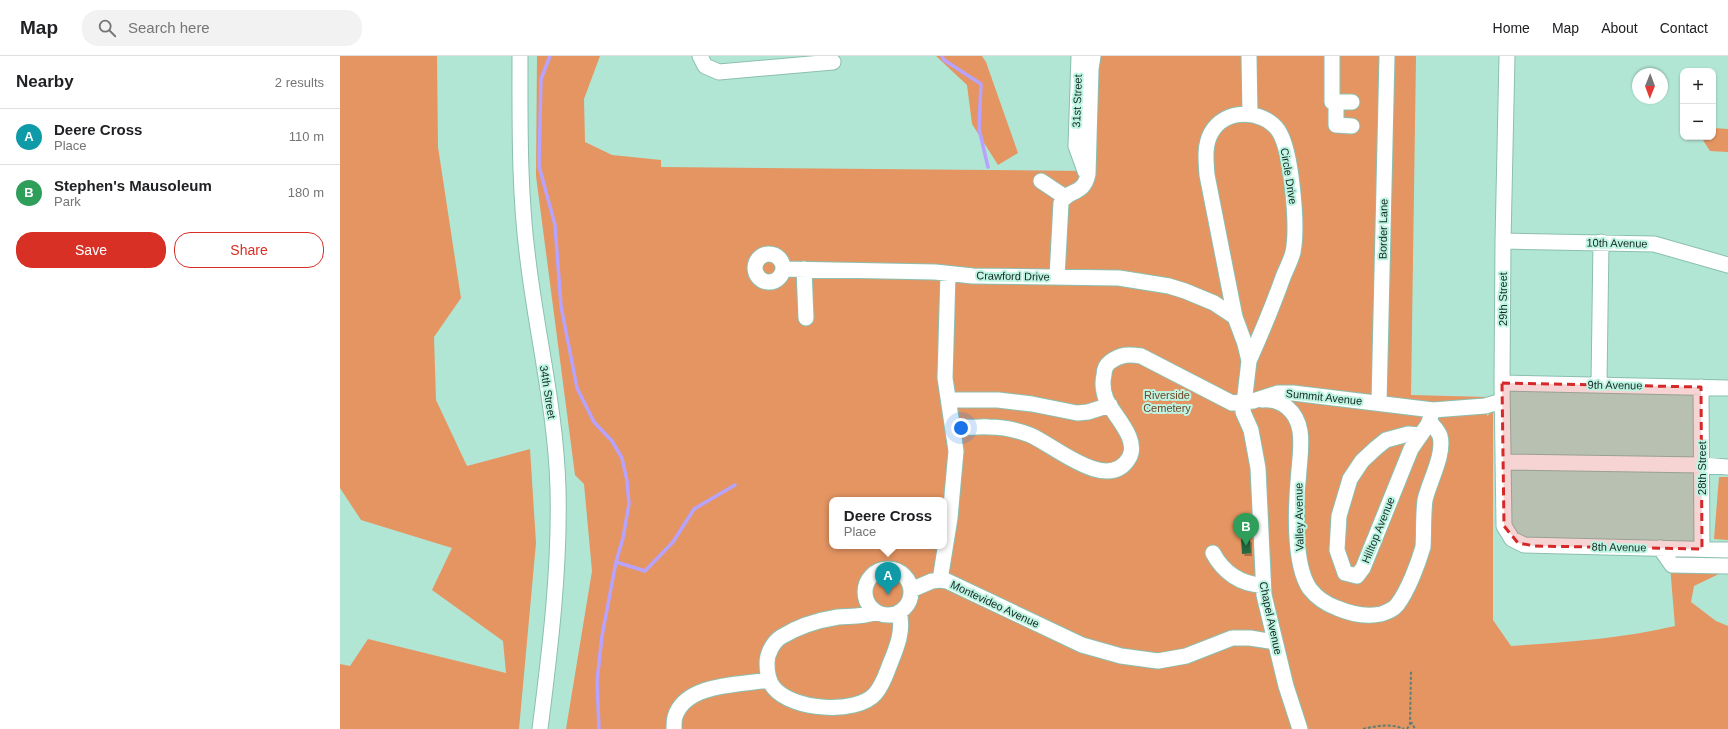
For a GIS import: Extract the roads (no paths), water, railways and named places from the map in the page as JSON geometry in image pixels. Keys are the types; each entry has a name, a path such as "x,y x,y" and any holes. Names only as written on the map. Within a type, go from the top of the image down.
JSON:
{"street":[{"name":"34th Street","path":"520,56 519,150 523,215 528,260 551,409 558,488 557,558 553,616 549,662 540,729"},
{"path":"700,56 705,66 719,72 833,62"},
{"name":"31st Street","path":"1079,56 1076,146 1085,171 1088,174"},
{"path":"1057,277 1061,203 1065,197 1081,189 1087,180 1088,174 1091,69 1093,56"},
{"path":"1235,317 1214,220 1205,154 1211,133 1217,125 1226,118 1250,114 1249,56"},
{"path":"1332,56 1332,102 1352,102"},
{"name":"Border Lane","path":"1379,403 1387,56"},
{"name":"29th Street","path":"1507,56 1503,241 1502,401 1504,526 1512,539"},
{"path":"1336,102 1336,125 1352,126"},
{"name":"Circle Drive","path":"1249,361 1293,253 1295,222 1294,203 1284,140 1272,124 1250,114"},
{"path":"1041,181 1065,197"},
{"name":"10th Avenue","path":"1503,241 1654,244 1728,265"},
{"path":"1598,384 1601,242"},
{"name":"Crawford Drive","path":"783,269 1119,278 1169,286 1214,303 1235,317"},
{"path":"804,269 806,318"},
{"name":"Montevideo Avenue","path":"947,537 956,461 953,424 945,365 948,274"},
{"name":"Chapel Avenue","path":"1235,317 1245,344 1249,361 1248,402 1244,412 1251,430 1258,468 1263,585 1286,686 1300,729"},
{"path":"953,424 962,428 1008,428 1030,436 1085,466 1103,471 1111,470 1125,464 1130,457 1132,450 1131,441 1110,406 1103,387 1104,370 1110,361 1125,354 1141,356 1232,403 1248,402"},
{"name":"9th Avenue","path":"1502,382 1728,388"},
{"name":"28th Street","path":"1702,387 1702,549"},
{"name":"Summit Avenue","path":"1248,402 1278,393 1379,403 1431,415 1485,406 1502,401"},
{"path":"949,400 998,400 1077,412 1088,412 1110,406"},
{"name":"Valley Avenue","path":"1248,402 1266,400 1281,403 1288,407 1293,413 1300,430 1301,454 1297,492 1297,537 1301,568 1309,588 1316,596 1328,605 1352,613 1364,615 1382,614 1392,610 1397,605 1404,593 1421,554 1423,547 1425,502 1441,443 1431,415"},
{"name":"Hilltop Avenue","path":"1421,435 1408,434 1386,440 1362,461 1350,479 1339,516 1337,550 1345,573 1357,576 1363,568 1411,449 1421,435 1431,415"},
{"path":"956,461 961,442 976,427"},
{"path":"1503,462 1702,465 1728,468"},
{"name":"8th Avenue","path":"1512,539 1524,545 1535,546 1728,550"},
{"path":"1660,548 1672,565 1728,566"},
{"name":"Montevideo Avenue","path":"945,549 940,580 947,581 1082,645 1121,656 1158,660 1186,656 1232,638 1250,638 1275,642"},
{"path":"1213,553 1218,563 1229,574 1255,585 1263,585"},
{"path":"888,569 896,571 903,575 910,584 911,590 908,603 899,612 885,615 876,612 868,603 865,592 866,584 871,576 879,571 888,569"},
{"path":"911,590 932,580 940,580"},
{"path":"876,612 869,615 836,618 820,622 796,629 779,638 767,658 769,680 775,689 803,704 810,706 832,708 866,701 875,694 882,684 897,647 901,629 899,612"},
{"path":"674,729 675,716 684,702 697,693 720,686 769,680"}],"waterway":[{"path":"550,56 541,79 539,166 555,225 561,306 577,388 594,422 612,441 622,458 627,481 629,504 602,636 597,681 599,729"},
{"path":"942,56 944,60 981,84 979,129 988,167"},
{"path":"616,562 645,571 673,542 694,509 735,485"}],"place":[{"name":"Stephen's Mausoleum","path":"1246,546"},
{"name":"Deere Cross","path":"888,595"}],"park label":[{"name":"Riverside Cemetery","path":"1167,401"}]}
